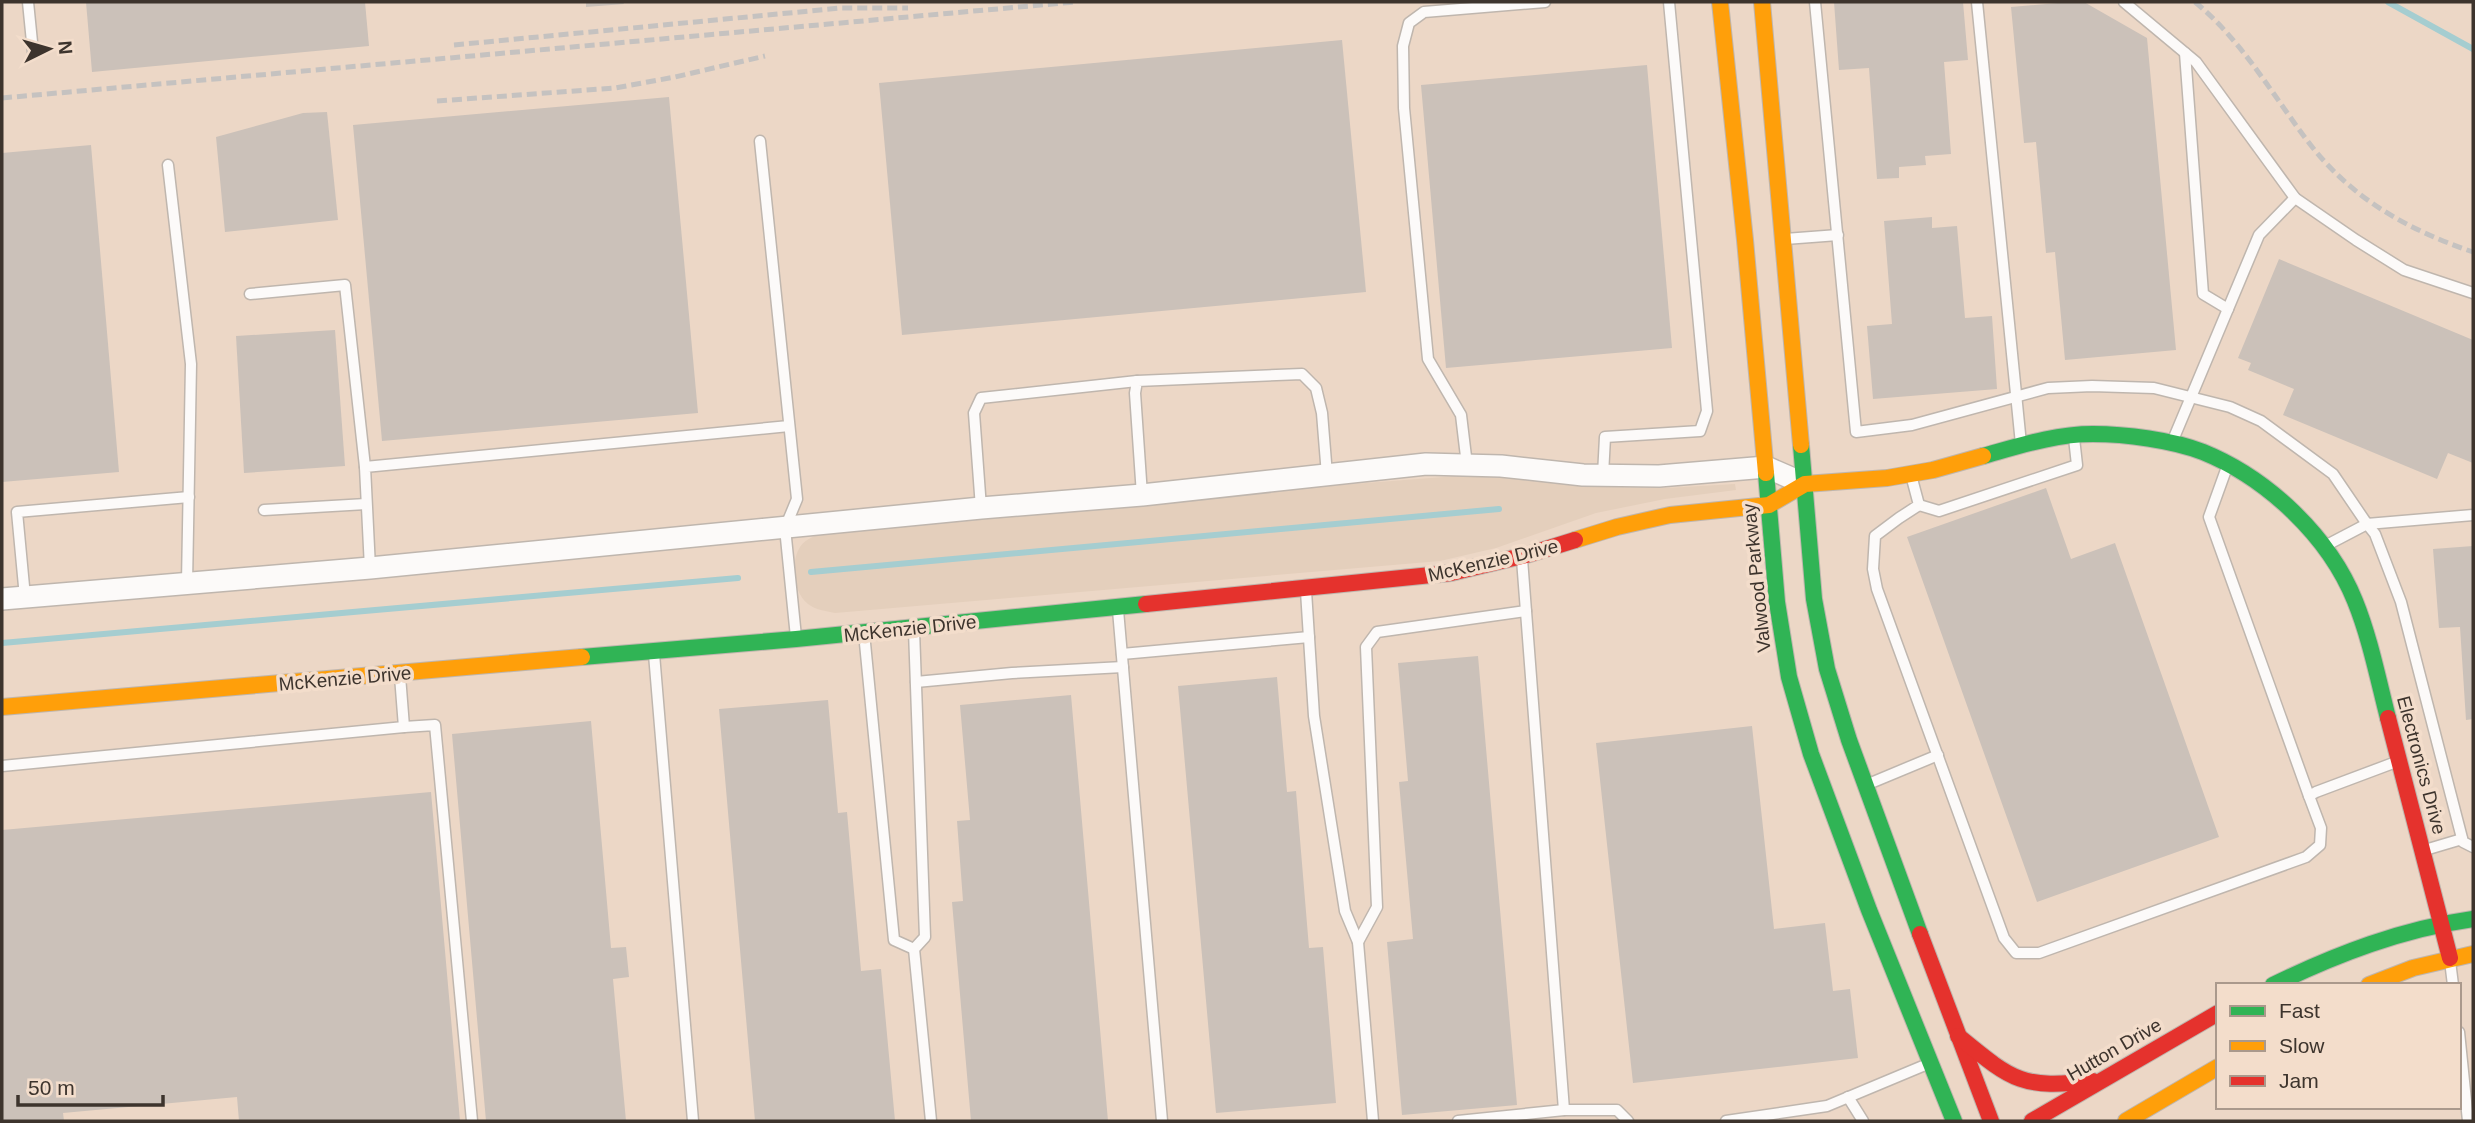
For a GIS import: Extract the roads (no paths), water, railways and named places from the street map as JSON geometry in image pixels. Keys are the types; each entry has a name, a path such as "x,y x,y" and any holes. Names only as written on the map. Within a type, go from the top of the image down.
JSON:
{"street":[{"name":"Valwood Parkway","path":"1720,2 1777,602 1789,677 1811,754 1869,910 1954,1121"},
{"path":"1762,2 1814,599 1824,651 1849,740 1900,885 1991,1121"},
{"name":"McKenzie Drive","path":"2,707 796,639 1451,573 1670,515 1769,505 1805,484 1911,474 1959,464 2021,444 2073,435 2119,436 2172,443 2203,452 2228,464 2261,484 2291,509 2325,546 2347,584"},
{"name":"McKenzie Drive","path":"2,599 370,568 981,508 1142,495 1426,464 1659,476 1766,467 1805,484"},
{"name":"Electronics Drive","path":"2347,584 2369,645 2450,958"},
{"path":"2277,983 2323,960 2441,923 2473,919"},
{"path":"2374,983 2413,968 2473,954"},
{"name":"Hutton Drive","path":"2032,1121 2216,1014"},
{"path":"1958,1036 1994,1065 2027,1082 2062,1085 2104,1079"},
{"path":"2126,1121 2216,1068"}],"lane":[{"path":"29,2 33,52"},
{"path":"1467,465 1461,415 1428,359 1404,108 1403,46 1409,23 1424,12 1545,2"},
{"path":"1603,475 1605,437 1700,430 1707,411 1669,2"},
{"path":"1815,2 1856,432 1912,425 2048,388 2092,386 2154,388 2230,407 2261,421 2333,474 2375,534 2401,602 2462,839 2473,847"},
{"path":"1977,2 2021,444"},
{"path":"2124,2 2196,62 2295,198 2404,270 2473,293"},
{"path":"2185,53 2203,294 2228,309"},
{"path":"760,141 797,499 785,528 796,639"},
{"path":"168,165 191,364 187,583"},
{"path":"2172,443 2259,235 2295,198"},
{"path":"1784,239 1838,235"},
{"path":"250,294 345,285 365,467 370,568"},
{"path":"981,508 974,413 981,398 1137,381 1302,374 1316,387 1322,413 1326,475"},
{"path":"1137,381 1135,393 1142,495"},
{"path":"365,467 789,426"},
{"path":"2073,435 2077,465 1939,510 1919,506 1899,517 1875,536 1873,569 1877,589 2004,938 2016,954 2039,953 2306,857 2320,845 2321,828 2209,517 2228,464"},
{"path":"1911,474 1919,506"},
{"path":"25,597 17,513 189,497"},
{"path":"264,510 366,504"},
{"path":"2325,546 2367,524 2473,516"},
{"path":"1521,556 1564,1110"},
{"path":"1306,588 1314,716 1345,911 1358,942 1373,1121"},
{"path":"1118,607 1162,1121"},
{"path":"1358,942 1377,907 1366,647 1377,632 1525,611"},
{"path":"914,627 925,937 914,948"},
{"path":"864,632 894,940 914,948"},
{"path":"1122,654 1309,637"},
{"path":"653,651 693,1121"},
{"path":"916,682 1124,667"},
{"path":"400,673 404,727"},
{"path":"2,766 435,725 472,1121"},
{"path":"1866,785 1938,755"},
{"path":"2309,796 2399,761"},
{"path":"2423,851 2462,839"},
{"path":"914,948 931,1121"},
{"path":"2450,958 2453,983"},
{"path":"2461,1052 2468,1121"},
{"path":"1726,1121 1827,1106 1931,1062"},
{"path":"1849,1097 1863,1121"},
{"path":"1458,1121 1564,1110 1616,1110 1628,1121"}],"waterway":[{"path":"2388,2 2473,49"},
{"path":"811,572 1499,509"},
{"path":"2,643 738,578"}],"railway":[{"path":"2,98 1075,2"},
{"path":"2195,2 2227,33 2306,139 2341,178 2402,222 2473,252"},
{"path":"454,45 841,8 908,8"},
{"path":"437,101 615,88 765,56"}]}
